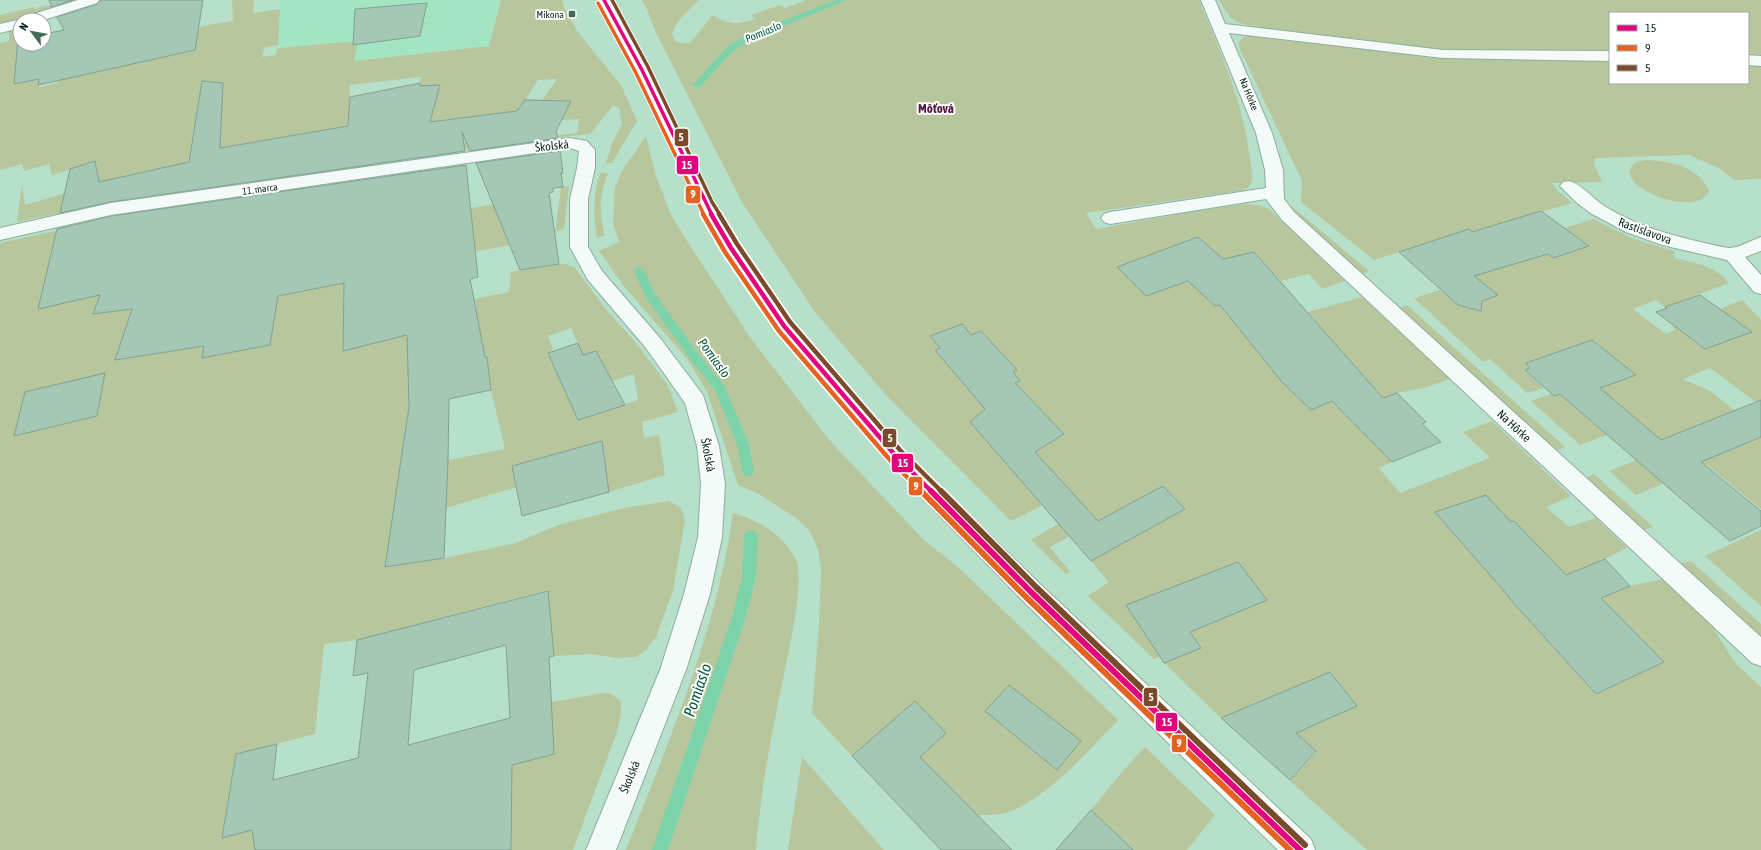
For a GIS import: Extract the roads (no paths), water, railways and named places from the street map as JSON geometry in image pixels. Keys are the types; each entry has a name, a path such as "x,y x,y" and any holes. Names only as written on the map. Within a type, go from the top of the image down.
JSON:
{"street":[{"path":"52,13 92,0"},
{"path":"604,0 642,70 706,205 731,248 784,326 895,455 953,514 1300,850"},
{"name":"Na Hôrke","path":"1208,0 1264,133 1274,170 1275,200 1288,216 1761,654"},
{"path":"0,29 12,25"},
{"path":"1221,28 1258,31 1399,50 1444,54 1609,56"},
{"path":"1749,60 1761,61"},
{"name":"Školská","path":"522,150 570,143 580,145 587,150 586,168 579,199 579,247 595,275 653,342 695,401 708,446 713,484 710,537 697,594 673,670 601,850"},
{"name":"11. marca","path":"0,234 111,209 522,150"},
{"name":"Rastislavova","path":"1570,186 1594,208 1639,231 1681,244 1732,254 1754,247 1761,243"},
{"path":"1110,218 1275,192"},
{"path":"1732,254 1761,287"}],"waterway":[{"name":"Pomiaslo","path":"697,85 728,51 747,38 843,0"},
{"name":"Pomiaslo","path":"639,270 650,295 697,360 720,388 743,444 748,471"},
{"name":"Pomiaslo","path":"660,850 738,620 749,577 751,536"}],"place":[{"name":"Mikona","path":"572,14"}],"district":[{"name":"Môťová","path":"936,108"}]}
